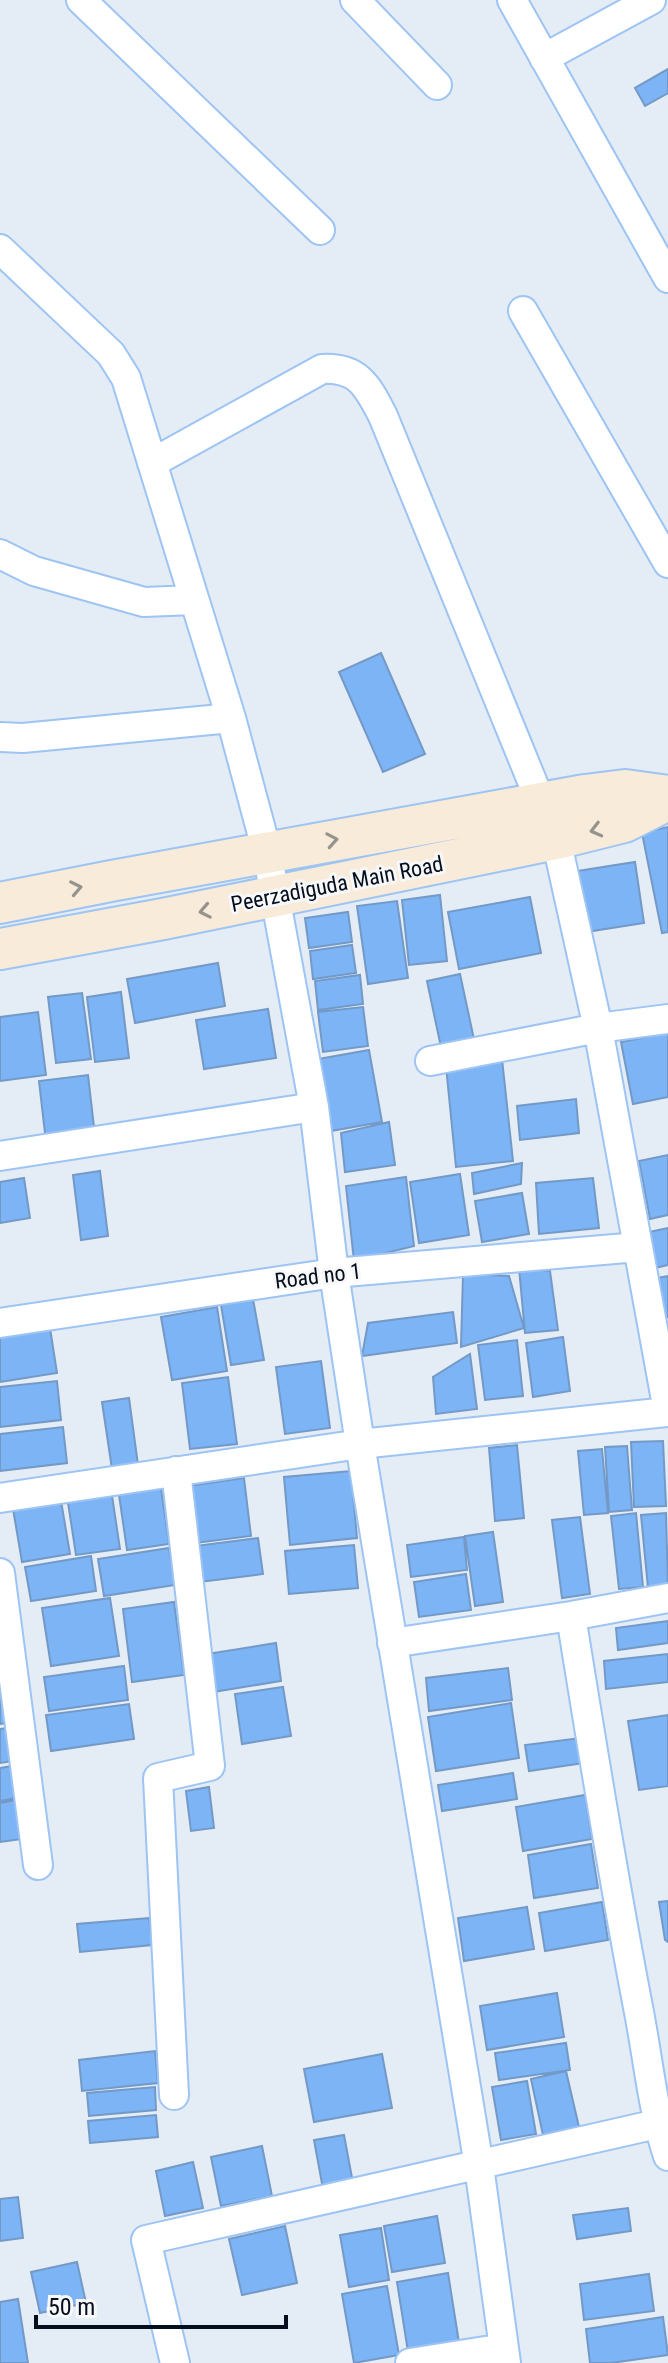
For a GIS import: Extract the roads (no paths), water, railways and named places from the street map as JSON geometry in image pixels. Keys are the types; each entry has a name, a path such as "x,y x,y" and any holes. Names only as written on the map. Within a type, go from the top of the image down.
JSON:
{"street":[{"path":"81,0 320,230"},
{"path":"355,0 437,85"},
{"path":"512,0 668,278"},
{"path":"544,58 651,0"},
{"path":"0,249 111,354 126,378 231,718 267,852 314,1107 334,1273 360,1444 479,2166 505,2355 410,2363"},
{"path":"523,311 668,563"},
{"path":"0,1498 360,1444 668,1411 656,1273 638,1247 598,1028 549,821 370,388 338,368 322,369 152,463"},
{"path":"0,554 34,571 144,602 194,600"},
{"path":"0,737 23,738 231,718"},
{"name":"Peerzadiguda Main Road","path":"0,949 275,896 549,821 625,790 668,798"},
{"name":"Peerzadiguda Main Road","path":"0,903 267,852 549,821"},
{"path":"430,1061 598,1028 668,1019"},
{"path":"0,1156 314,1107"},
{"name":"Road no 1","path":"0,1323 334,1273 638,1247"},
{"path":"174,2095 158,1778 210,1766 176,1471"},
{"path":"0,1573 6,1666 38,1865"},
{"path":"392,1643 668,1598"},
{"path":"571,1616 616,1893 659,2064 657,2124 668,2156"},
{"path":"175,2363 146,2240 657,2124"}]}
